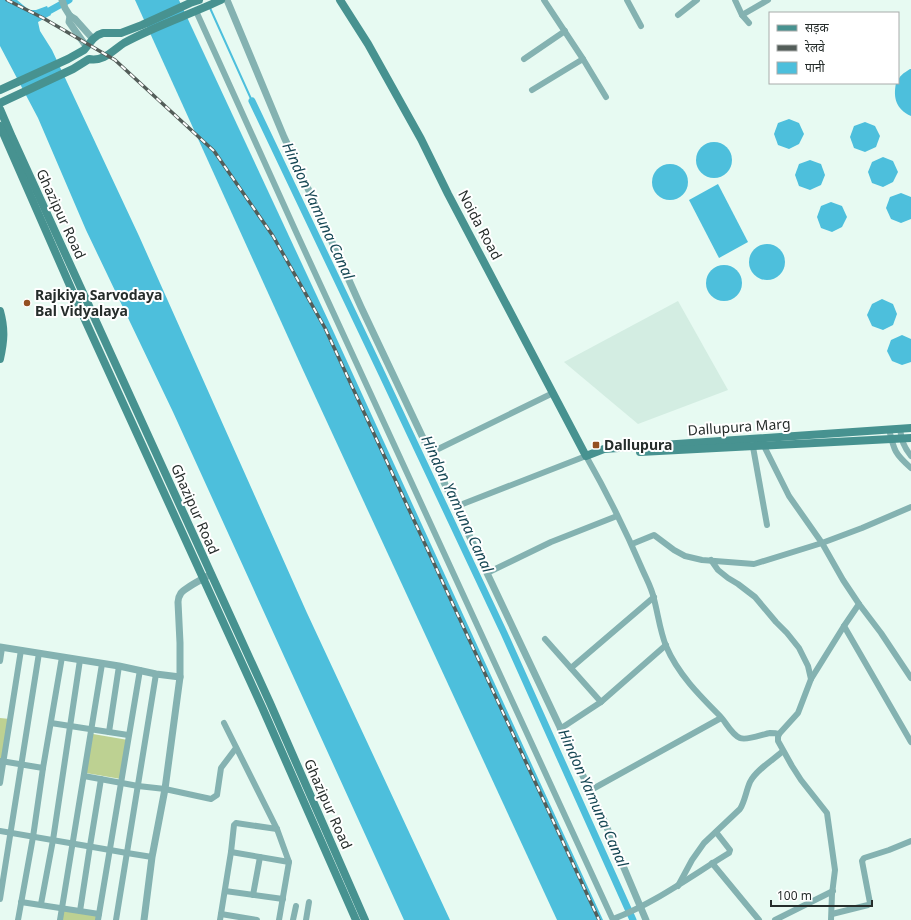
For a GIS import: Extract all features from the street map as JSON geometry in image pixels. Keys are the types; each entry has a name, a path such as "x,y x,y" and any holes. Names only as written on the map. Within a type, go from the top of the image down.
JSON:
{"main road":[{"path":"2,102 73,69 89,59 101,59 124,44 146,33 222,0"},
{"name":"Noida Road","path":"340,0 368,44 422,139 452,201 586,456"},
{"path":"0,90 68,59 85,48 93,39 103,33 121,33 142,25 193,1"},
{"path":"113,34 117,36 118,39 116,49"},
{"path":"85,48 85,54 89,59"},
{"name":"Ghazipur Road","path":"0,109 207,576 356,920"},
{"name":"Ghazipur Road","path":"0,126 85,320 266,696 365,920"},
{"path":"0,311 4,332 0,355"},
{"name":"Dallupura Marg","path":"597,453 604,449 911,428"},
{"name":"Dallupura Marg","path":"597,453 605,455 619,453 911,438"},
{"path":"586,456 597,453"}],"street":[{"path":"62,0 70,16 75,18 93,39"},
{"path":"222,0 392,373 602,816 646,920"},
{"path":"544,0 606,97"},
{"path":"627,0 641,26"},
{"path":"678,15 697,0"},
{"path":"735,0 742,15 749,23"},
{"path":"742,15 768,0"},
{"path":"193,1 194,12 613,920 633,911 678,886 729,853 730,851 716,832"},
{"path":"70,16 69,22 85,48"},
{"path":"524,59 565,31"},
{"path":"532,90 583,59"},
{"path":"430,453 553,393"},
{"path":"900,428 901,439 906,450 911,456"},
{"path":"889,429 894,449 899,457 911,468"},
{"path":"764,446 789,496 822,543 843,580 859,604 881,633 911,678"},
{"path":"753,447 767,525"},
{"path":"455,507 586,456 632,544 654,597 666,645 676,664 695,691 722,718 734,733 741,738 743,739 770,733 779,734"},
{"path":"632,544 654,535 674,550 685,556 702,560 754,564 822,543 911,507"},
{"path":"487,573 551,542 617,516"},
{"path":"711,560 718,570 755,597 776,622 788,633 799,648 808,666 811,679"},
{"path":"144,920 152,857 165,789 180,677 178,602 181,593 207,576"},
{"path":"571,668 654,597"},
{"path":"859,604 811,679 798,713 778,737 778,741 783,752 801,780 827,812 835,870 831,917 868,905 870,903 862,861 864,858 911,841"},
{"path":"844,626 911,742"},
{"path":"545,639 601,702"},
{"path":"560,729 601,702 666,645"},
{"path":"0,661 1,647 180,677"},
{"path":"0,783 2,761 21,650"},
{"path":"0,899 39,653"},
{"path":"18,920 62,658"},
{"path":"41,904 53,840 80,660"},
{"path":"60,920 102,664"},
{"path":"109,732 119,666"},
{"path":"21,902 80,911 98,917 140,670"},
{"path":"116,920 156,674"},
{"path":"589,791 722,718"},
{"path":"51,723 128,736"},
{"path":"224,723 277,829 289,862 279,920"},
{"path":"84,776 138,786 165,789 211,799 217,795 221,768 236,748"},
{"path":"678,886 692,860 704,843 740,809 752,778 763,767 783,752"},
{"path":"2,761 43,768"},
{"path":"80,911 102,779"},
{"path":"257,920 221,917 234,825 277,829"},
{"path":"0,831 152,857"},
{"path":"231,852 289,862"},
{"path":"254,895 260,858"},
{"path":"712,863 759,920"},
{"path":"225,891 283,900"},
{"path":"775,920 833,891"},
{"path":"306,920 309,902"},
{"path":"293,920 296,906"}],"shaded area":[{"path":"678,301 728,390 638,424 564,362"}],"green space":[{"path":"0,718 10,719 3,759 0,758"},
{"path":"93,734 128,740 121,779 86,773"},
{"path":"64,910 99,915 98,920 62,920"}],"water":[{"path":"0,0 17,0 29,10 36,10 47,6 51,15 38,22 40,31 52,50 139,236 307,613 450,920 404,920 173,412 86,230 38,118 0,46"},
{"path":"135,0 179,0 329,322 603,920 557,920 303,370"},
{"path":"911,69 911,116 902,110 895,98 896,84 899,84 899,78"},
{"path":"789,119 799,123 804,134 799,144 789,149 778,145 774,134 778,123"},
{"path":"865,122 875,126 880,136 876,147 865,152 854,148 850,137 854,126"},
{"path":"718,142 727,147 731,153 731,167 727,173 718,178 710,178 701,173 697,167 696,156 701,147 707,143"},
{"path":"883,157 893,161 898,172 893,182 883,187 872,183 868,172 872,162"},
{"path":"810,160 821,164 825,175 821,185 810,190 799,186 795,175 799,164"},
{"path":"674,164 683,169 687,175 687,189 683,195 674,200 666,200 657,195 653,189 652,178 657,169 663,165"},
{"path":"718,184 748,242 719,258 689,200"},
{"path":"901,193 911,197 911,219 901,223 891,219 886,208 890,197"},
{"path":"831,202 842,206 847,217 842,227 832,232 821,228 817,217 821,206"},
{"path":"771,244 780,249 784,255 784,269 780,275 771,280 763,280 754,275 750,269 749,258 754,249 760,245"},
{"path":"728,265 737,270 741,276 741,290 737,296 728,301 720,301 711,296 707,290 706,279 711,270 717,266"},
{"path":"882,299 893,304 897,314 893,325 883,330 872,326 867,315 872,304"},
{"path":"902,335 911,339 911,362 902,365 892,361 887,351 891,340"}],"waterway":[{"path":"49,11 69,0"},
{"path":"210,8 252,101"},
{"name":"Hindon Yamuna Canal","path":"252,101 504,633 633,920"}],"railway":[{"path":"7,0 43,18 115,60 214,151 273,236 325,328 599,920"}],"place":[{"name":"Rajkiya Sarvodaya Bal Vidyalaya","path":"27,303"},
{"name":"Dallupura","path":"596,445"}]}
